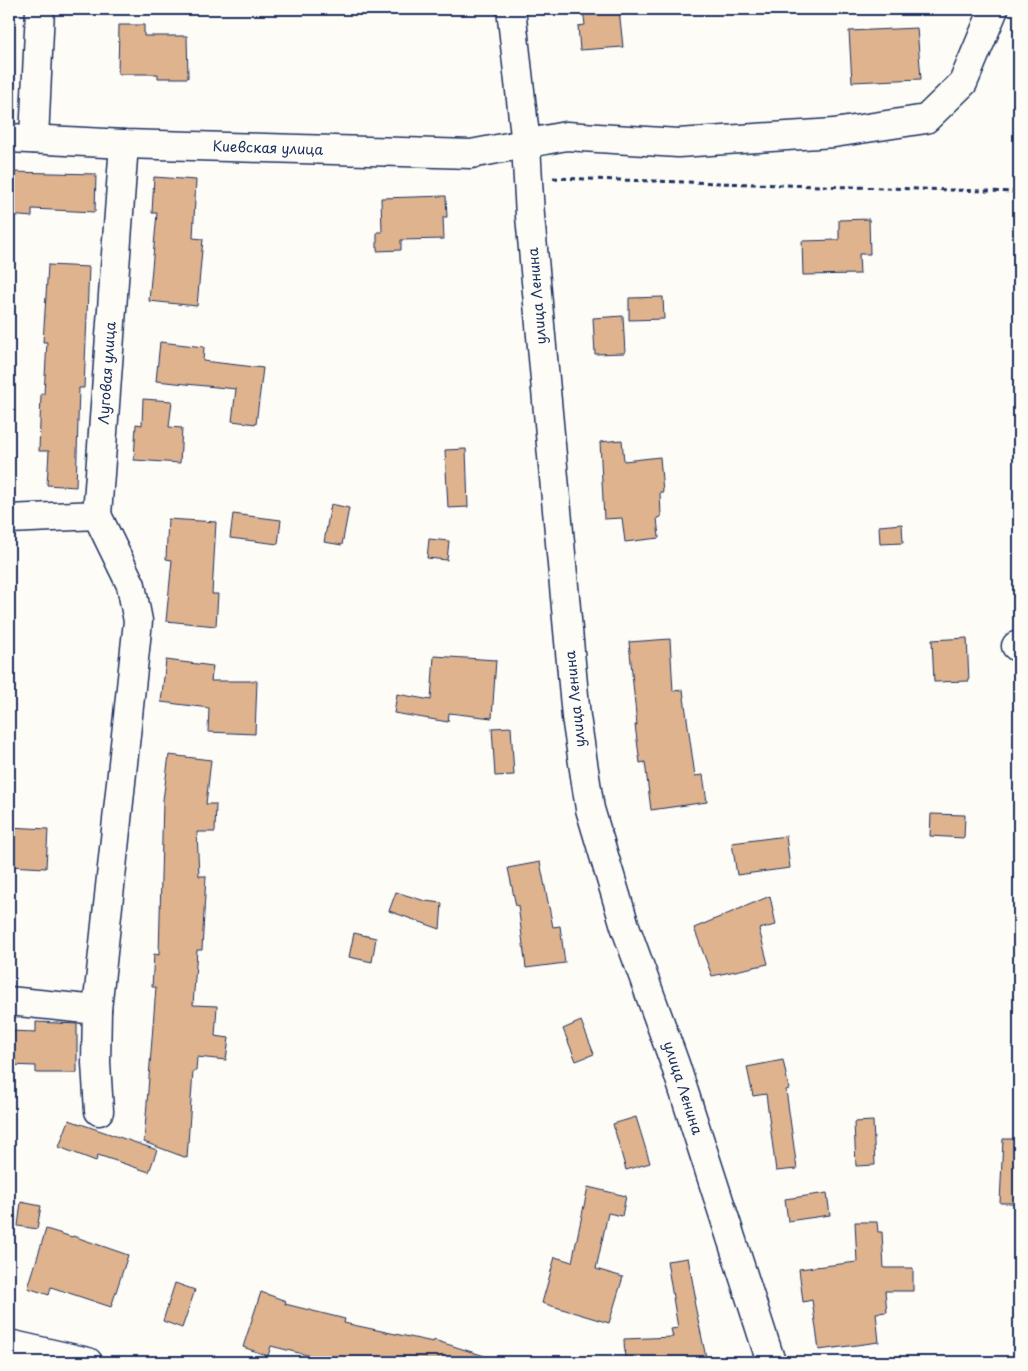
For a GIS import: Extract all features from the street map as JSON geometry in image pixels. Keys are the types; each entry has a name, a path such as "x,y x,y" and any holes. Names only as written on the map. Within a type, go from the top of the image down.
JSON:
{"street":[{"path":"22,138 40,9"},
{"name":"улица Ленина","path":"511,9 526,145 527,177 576,717 590,809 625,926 676,1064 772,1362"},
{"name":"Киевская улица","path":"22,138 124,144 471,154 566,136 678,143 834,133 926,119 963,84 994,9"},
{"name":"Луговая улица","path":"96,515 124,144"},
{"path":"9,519 96,515 131,585 138,621 97,1010 96,1063 99,1111"},
{"path":"9,1001 97,1010"},
{"path":"9,1344 88,1362"}],"path":[{"path":"527,177 1019,192"}],"building":[{"path":"583,9 619,9 623,47 580,50 578,26 585,25"},
{"path":"119,25 144,25 144,36 187,36 188,78 158,78 158,74 118,74"},
{"path":"917,28 921,79 852,82 849,31"},
{"path":"9,172 96,174 95,212 32,209 32,217 9,215"},
{"path":"154,177 196,180 193,238 203,239 197,306 149,301 157,213 152,213"},
{"path":"446,196 447,217 443,217 444,239 401,240 401,250 377,251 377,232 382,232 381,198"},
{"path":"869,219 870,254 859,254 860,274 803,275 802,241 839,240 839,220"},
{"path":"48,265 89,267 84,388 79,388 76,487 47,485 49,451 39,451 41,394 44,394 47,342 43,342"},
{"path":"663,297 664,319 629,320 629,298"},
{"path":"623,316 625,353 595,354 593,318"},
{"path":"160,342 204,347 203,361 263,368 256,424 232,421 236,389 156,381"},
{"path":"143,399 172,401 169,427 182,428 180,463 134,460 136,424 142,425"},
{"path":"622,440 624,461 660,457 663,492 660,492 661,517 657,518 659,538 625,542 622,518 604,519 600,442"},
{"path":"466,449 468,507 448,508 445,450"},
{"path":"331,504 349,508 342,545 324,542"},
{"path":"233,514 281,520 278,544 230,538"},
{"path":"168,519 216,522 212,594 218,594 216,626 166,621 172,560 166,559"},
{"path":"902,524 903,543 880,544 879,526"},
{"path":"429,539 449,541 447,560 427,558"},
{"path":"967,638 969,681 934,682 932,640"},
{"path":"670,639 673,691 683,690 695,776 703,775 707,802 651,810 645,762 640,763 635,725 637,725 629,642"},
{"path":"434,656 496,660 492,718 449,713 448,722 394,713 397,694 431,700"},
{"path":"166,660 213,666 211,681 257,681 255,734 208,732 209,708 161,702"},
{"path":"511,727 514,775 495,776 492,728"},
{"path":"169,755 211,760 206,804 216,804 215,832 197,832 199,876 206,876 202,950 197,950 193,1005 217,1006 215,1036 229,1038 226,1060 197,1057 196,1071 193,1071 187,1158 144,1142 156,987 152,987 154,954 159,955 163,800"},
{"path":"931,814 965,815 964,838 930,836"},
{"path":"9,827 48,829 46,868 9,866"},
{"path":"786,836 790,868 737,875 732,843"},
{"path":"540,862 553,927 560,926 565,963 526,968 518,905 516,906 508,868"},
{"path":"396,892 425,901 442,903 440,929 389,911"},
{"path":"770,896 776,925 759,929 768,964 712,976 694,928"},
{"path":"354,933 376,938 372,962 349,957"},
{"path":"581,1021 594,1054 576,1061 563,1029"},
{"path":"36,1022 77,1024 77,1073 36,1073 36,1066 9,1065 9,1031 36,1032"},
{"path":"783,1060 789,1089 786,1090 797,1169 776,1171 766,1094 753,1096 747,1067"},
{"path":"636,1117 650,1163 626,1170 613,1124"},
{"path":"69,1120 157,1150 149,1172 98,1155 96,1161 59,1147"},
{"path":"873,1121 875,1165 856,1166 854,1122"},
{"path":"1003,1139 1019,1139 1019,1203 1000,1203"},
{"path":"588,1187 626,1196 622,1216 608,1213 596,1269 623,1277 609,1323 542,1303 555,1257 572,1262"},
{"path":"827,1193 830,1215 788,1221 785,1199"},
{"path":"21,1202 41,1206 37,1229 18,1226"},
{"path":"855,1222 877,1222 878,1232 882,1232 884,1268 913,1268 913,1291 885,1291 887,1312 876,1313 879,1342 819,1350 812,1300 803,1302 799,1269 857,1262"},
{"path":"46,1229 128,1255 111,1307 51,1287 49,1295 28,1288"},
{"path":"688,1258 696,1300 694,1301 707,1362 625,1362 624,1339 673,1337 671,1329 678,1328 667,1261"},
{"path":"175,1283 195,1290 182,1328 163,1321"},
{"path":"261,1292 286,1301 285,1304 345,1319 344,1323 433,1342 434,1340 491,1358 491,1362 335,1362 271,1346 268,1356 243,1347"}]}
